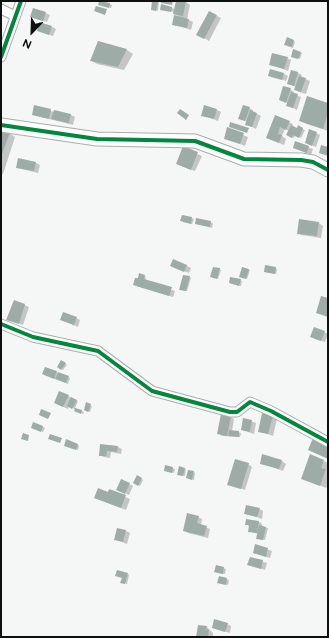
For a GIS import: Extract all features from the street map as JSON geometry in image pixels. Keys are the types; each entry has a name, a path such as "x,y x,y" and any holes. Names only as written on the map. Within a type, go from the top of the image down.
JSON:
{"street":[{"path":"1,57 21,1"},
{"path":"1,9 15,16"},
{"path":"1,125 97,139 194,141 244,159 301,160 313,162 328,170"},
{"path":"1,324 33,337 98,351 152,391 230,412 237,412 250,402 271,411 328,442"}],"building":[{"path":"99,1 110,3 109,8 98,5"},
{"path":"152,1 158,1 156,11 151,10"},
{"path":"161,1 173,1 172,5 161,3"},
{"path":"176,1 186,1 183,16 173,14"},
{"path":"161,4 172,7 171,12 160,10"},
{"path":"96,6 107,9 105,15 94,11"},
{"path":"33,8 46,12 43,21 30,17"},
{"path":"209,11 217,15 204,39 196,35"},
{"path":"174,15 189,19 187,28 172,25"},
{"path":"39,22 52,26 49,35 37,31"},
{"path":"287,37 294,40 292,47 284,45"},
{"path":"98,41 127,49 118,67 90,61"},
{"path":"293,49 301,52 298,59 291,57"},
{"path":"272,53 288,57 284,69 269,65"},
{"path":"270,69 284,73 282,80 268,76"},
{"path":"291,70 298,72 294,86 287,84"},
{"path":"299,76 306,78 301,92 294,90"},
{"path":"283,86 291,88 286,103 279,100"},
{"path":"291,92 298,94 293,108 286,106"},
{"path":"307,96 328,103 328,112 323,129 299,121"},
{"path":"34,105 51,109 49,119 32,115"},
{"path":"204,105 217,109 214,119 201,116"},
{"path":"243,105 250,107 245,121 238,119"},
{"path":"180,109 189,115 186,120 177,113"},
{"path":"54,110 71,114 69,123 51,119"},
{"path":"250,110 257,113 252,127 245,125"},
{"path":"275,115 290,121 286,130 280,127 278,134 282,135 279,143 266,138"},
{"path":"230,122 249,128 247,133 229,127"},
{"path":"291,125 297,128 298,125 303,128 299,138 293,135 292,138 286,135"},
{"path":"227,127 244,133 240,144 224,139"},
{"path":"309,129 317,132 312,146 305,143"},
{"path":"1,131 10,132 1,157"},
{"path":"295,141 309,146 307,153 293,148"},
{"path":"321,145 328,147 328,156 319,153"},
{"path":"183,146 198,152 191,170 176,164"},
{"path":"18,158 36,162 34,171 16,168"},
{"path":"182,215 192,217 191,224 180,221"},
{"path":"196,218 211,221 210,227 195,224"},
{"path":"299,219 319,222 317,236 297,234"},
{"path":"173,259 187,265 184,272 170,266"},
{"path":"265,265 276,267 275,274 264,272"},
{"path":"213,267 220,268 217,279 210,277"},
{"path":"242,267 249,269 246,279 239,277"},
{"path":"139,273 145,275 144,279 172,287 169,296 133,285 135,278 138,278"},
{"path":"183,275 190,276 186,291 179,290"},
{"path":"230,277 241,279 239,286 229,283"},
{"path":"321,296 328,298 328,317 316,313"},
{"path":"14,300 25,304 19,324 6,320"},
{"path":"63,312 77,317 74,325 60,320"},
{"path":"314,327 325,331 321,341 310,337"},
{"path":"61,360 66,363 61,370 57,367"},
{"path":"45,367 57,371 54,379 42,374"},
{"path":"58,372 69,376 66,383 55,379"},
{"path":"59,391 69,395 63,407 54,403"},
{"path":"71,397 77,400 72,409 67,406"},
{"path":"86,402 91,404 88,412 84,410"},
{"path":"75,408 82,410 81,414 74,411"},
{"path":"41,409 51,413 48,419 39,415"},
{"path":"262,413 273,416 268,434 258,432"},
{"path":"221,414 231,416 227,436 217,434"},
{"path":"243,418 252,420 250,432 241,430"},
{"path":"33,422 43,426 41,432 31,428"},
{"path":"229,430 239,431 239,437 228,436"},
{"path":"23,433 29,435 28,441 21,439"},
{"path":"50,434 62,438 60,443 48,439"},
{"path":"313,438 328,445 328,459 308,450"},
{"path":"66,439 78,444 76,450 64,446"},
{"path":"100,444 118,446 117,452 107,451 106,456 99,456"},
{"path":"262,454 282,460 279,469 260,464"},
{"path":"310,454 324,460 321,468 326,469 320,486 301,479"},
{"path":"235,459 249,463 241,489 227,485"},
{"path":"165,465 173,467 172,473 164,471"},
{"path":"179,466 185,468 183,476 177,475"},
{"path":"188,470 194,471 192,480 186,478"},
{"path":"137,475 142,478 138,486 133,483"},
{"path":"121,479 130,483 125,494 116,490"},
{"path":"98,488 108,492 109,489 126,495 121,508 94,498"},
{"path":"246,505 260,508 257,517 244,514"},
{"path":"187,513 199,516 197,523 207,526 204,536 183,531"},
{"path":"246,519 259,521 257,533 248,532 249,525 245,525"},
{"path":"259,525 266,527 263,540 256,539"},
{"path":"117,528 126,530 123,542 114,540"},
{"path":"255,544 268,548 266,557 253,553"},
{"path":"250,557 263,560 261,569 247,565"},
{"path":"216,565 224,567 223,574 214,572"},
{"path":"117,570 128,573 125,584 120,583 122,578 115,576"},
{"path":"219,576 227,578 226,585 217,583"},
{"path":"214,619 228,623 225,632 212,628"},
{"path":"198,625 207,626 206,629 209,630 208,637 196,637"}],"cycle path":[{"path":"1,57 21,1"},
{"path":"1,125 97,139 195,141 244,159 301,160 313,162 328,170"},
{"path":"1,324 33,337 98,351 152,391 230,412 237,412 250,402 271,411 328,442"}]}
